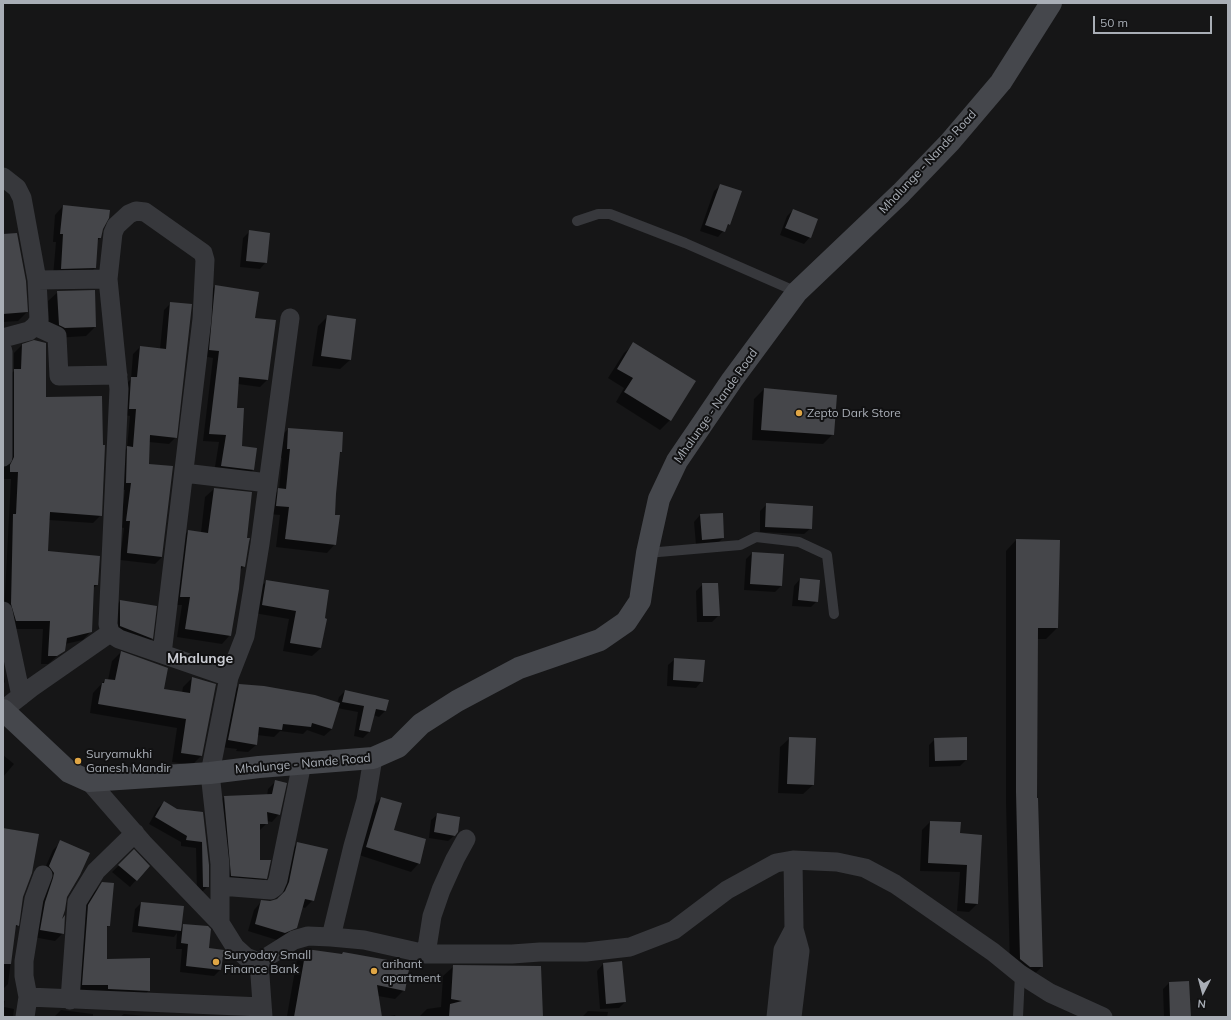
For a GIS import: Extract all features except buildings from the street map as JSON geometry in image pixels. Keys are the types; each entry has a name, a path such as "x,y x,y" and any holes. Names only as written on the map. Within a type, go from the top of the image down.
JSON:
{"main road":[{"name":"Mhalunge - Nande Road","path":"89,781 210,773 302,763 373,758 398,747 421,724 457,701 519,668 600,640 626,622 640,601 647,553 660,499 676,461 732,380 797,292 901,193 950,142 1001,82 1051,3"},
{"path":"3,710 69,772 89,781"}],"street":[{"path":"3,177 17,188 22,198 38,280 39,320 29,331 3,338"},
{"path":"162,654 202,319 205,260 202,253 145,212 136,211 129,214 116,226 113,233 108,279 119,389 108,624 110,633 119,639 162,654 229,677"},
{"path":"38,280 108,279"},
{"path":"220,923 220,864 210,773 229,677 245,636 268,483 290,318"},
{"path":"35,326 57,336 59,376 118,375"},
{"path":"3,351 3,457"},
{"path":"184,473 268,483"},
{"path":"3,611 21,696"},
{"path":"3,710 110,633"},
{"path":"331,938 353,846 366,800 373,758"},
{"path":"220,886 271,890 275,887 283,857 302,763"},
{"path":"89,781 220,923 235,948 246,957 259,962"},
{"path":"70,1000 77,902 96,871 135,832"},
{"path":"426,954 432,916 455,859 466,839"},
{"path":"259,962 294,940 308,936 364,940 426,954 586,952 630,947 674,930 727,890 776,863 793,860 836,862 865,868 895,884 1020,974 1050,993 1104,1017"},
{"path":"792,1017 800,951 794,929 793,860"},
{"path":"25,1017 28,998 24,976 24,961 34,899 43,875"},
{"path":"776,1017 783,950 794,929"},
{"path":"28,998 263,1012 259,962"}],"lane":[{"path":"577,221 598,214 610,214 685,243 797,292"},
{"path":"647,553 740,545 756,537 799,542 827,555 834,614"},
{"path":"1018,1017 1020,974"}],"place":[{"name":"Zepto Dark Store","path":"799,413"},
{"name":"Suryamukhi Ganesh Mandir","path":"78,761"},
{"name":"Suryoday Small Finance Bank","path":"216,962"},
{"name":"arihant apartment","path":"374,971"}],"district":[{"name":"Mhalunge","path":"200,659"}]}
